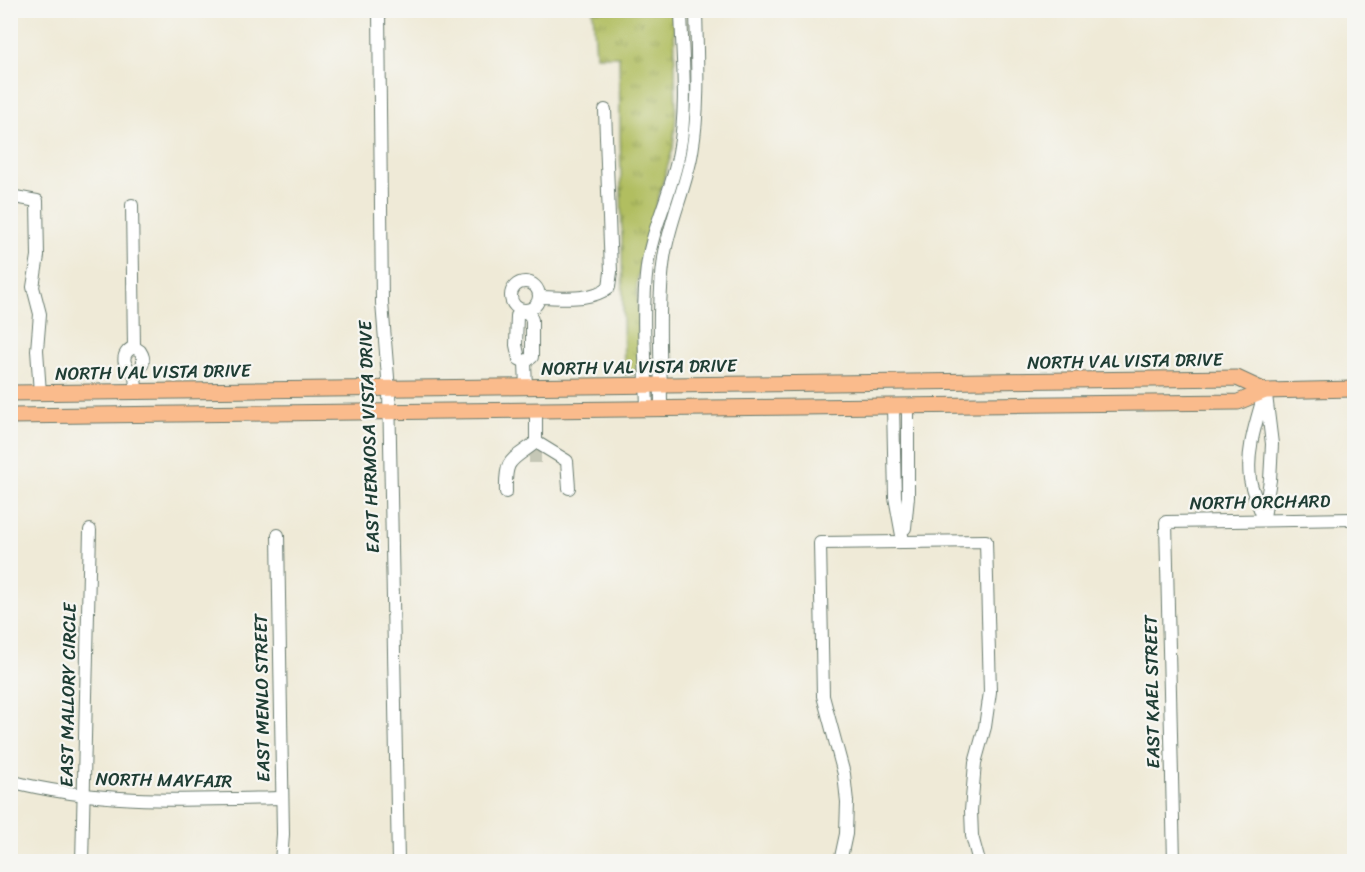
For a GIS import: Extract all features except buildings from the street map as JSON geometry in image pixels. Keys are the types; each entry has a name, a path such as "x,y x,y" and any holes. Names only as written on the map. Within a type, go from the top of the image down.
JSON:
{"main road":[{"name":"NORTH VAL VISTA DRIVE","path":"10,393 654,387 1237,378 1265,391"},
{"name":"NORTH VAL VISTA DRIVE","path":"10,416 1238,402 1265,391 1354,389"},
{"path":"40,393 40,416"}],"street":[{"name":"EAST HERMOSA VISTA DRIVE","path":"378,10 382,303 390,412 398,861"},
{"path":"654,387 645,296 651,244 679,152 682,123 681,10"},
{"path":"654,409 664,255 686,184 696,123 696,10"},
{"path":"539,297 586,297 600,294 609,287 611,272 605,110"},
{"path":"10,196 37,201 38,256 33,287 40,315 37,350 40,393"},
{"path":"132,205 134,347 127,350 124,363 128,370 135,373 136,392"},
{"path":"524,311 535,307 539,297 538,290 532,284 523,282 515,286 511,295 517,308 530,315 532,320 532,357 525,362 526,388"},
{"path":"1264,520 1250,480 1250,458 1251,440 1265,391"},
{"path":"1264,520 1272,458 1265,391"},
{"path":"901,406 908,450 908,497 903,541"},
{"path":"901,406 894,451 895,497 903,541"},
{"path":"506,492 506,473 510,461 526,455 536,442 536,410"},
{"path":"536,442 550,455 567,461 569,488"},
{"path":"894,451 908,450"},
{"path":"1250,458 1272,458"},
{"name":"NORTH ORCHARD","path":"1166,522 1354,519"},
{"name":"EAST KAEL STREET","path":"1166,522 1174,861"},
{"name":"EAST MALLORY CIRCLE","path":"82,861 90,530"},
{"name":"EAST MENLO STREET","path":"278,535 281,861"},
{"path":"840,861 846,834 847,802 844,774 823,696 820,543 986,541 990,692 985,727 975,763 971,811 972,836 979,861"},
{"name":"NORTH MAYFAIR","path":"10,781 44,790 135,800 282,798"}],"green space":[{"path":"593,11 674,11 676,116 673,148 642,254 637,283 639,367 634,375 624,375 619,56 596,56"}],"tunnel":[{"path":"529,457 546,457"}]}
